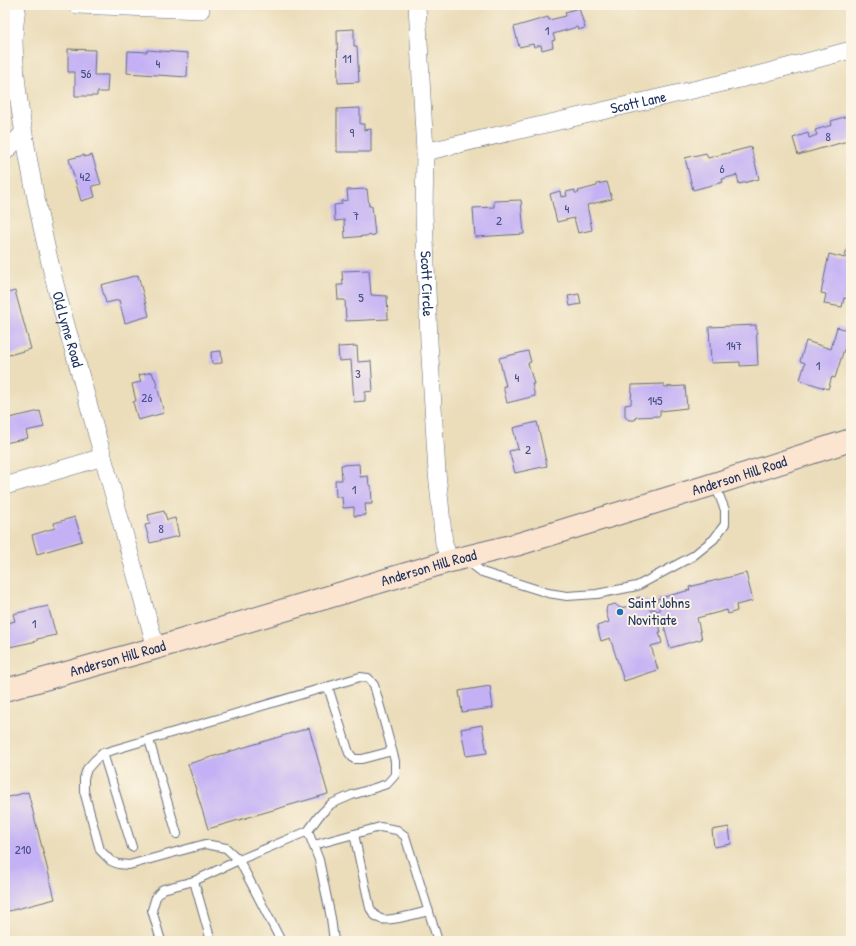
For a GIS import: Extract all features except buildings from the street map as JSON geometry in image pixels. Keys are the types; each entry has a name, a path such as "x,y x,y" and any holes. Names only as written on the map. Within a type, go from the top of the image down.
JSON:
{"main road":[{"name":"Anderson Hill Road","path":"5,690 156,648 456,560 519,544 715,484 851,440"}],"street":[{"name":"Old Lyme Road","path":"17,5 14,40 16,81 23,133 48,255 56,290 156,648"},
{"path":"77,5 201,10"},
{"name":"Scott Circle","path":"416,5 425,152 424,213 430,357 437,472 444,544 456,560"},
{"name":"Scott Lane","path":"425,152 753,76 851,50"},
{"path":"5,134 23,133"},
{"path":"5,152 23,133"},
{"path":"5,486 103,457"}],"lane":[{"path":"456,560 482,572 548,593 567,596 597,594 637,586 693,556 714,539 725,524 725,510 715,484"},
{"path":"161,941 152,910 156,897 163,889 194,881 239,860 308,831 319,816 332,804 352,795 387,784 395,775 395,761 374,685 368,678 360,677 103,753 94,760 87,769 84,778 84,791 100,850 111,861 118,864 129,865 205,844 226,848 239,860 281,941"},
{"path":"328,687 349,753 354,759 362,759 392,751"},
{"path":"149,740 177,834"},
{"path":"103,753 132,846"},
{"path":"314,845 380,827 397,830 405,836 438,941"},
{"path":"308,831 319,860 331,918 334,941"},
{"path":"354,834 370,908 374,915 382,920 429,911"},
{"path":"194,881 211,941"}],"place":[{"name":"Saint Johns Novitiate","path":"620,612"}]}
